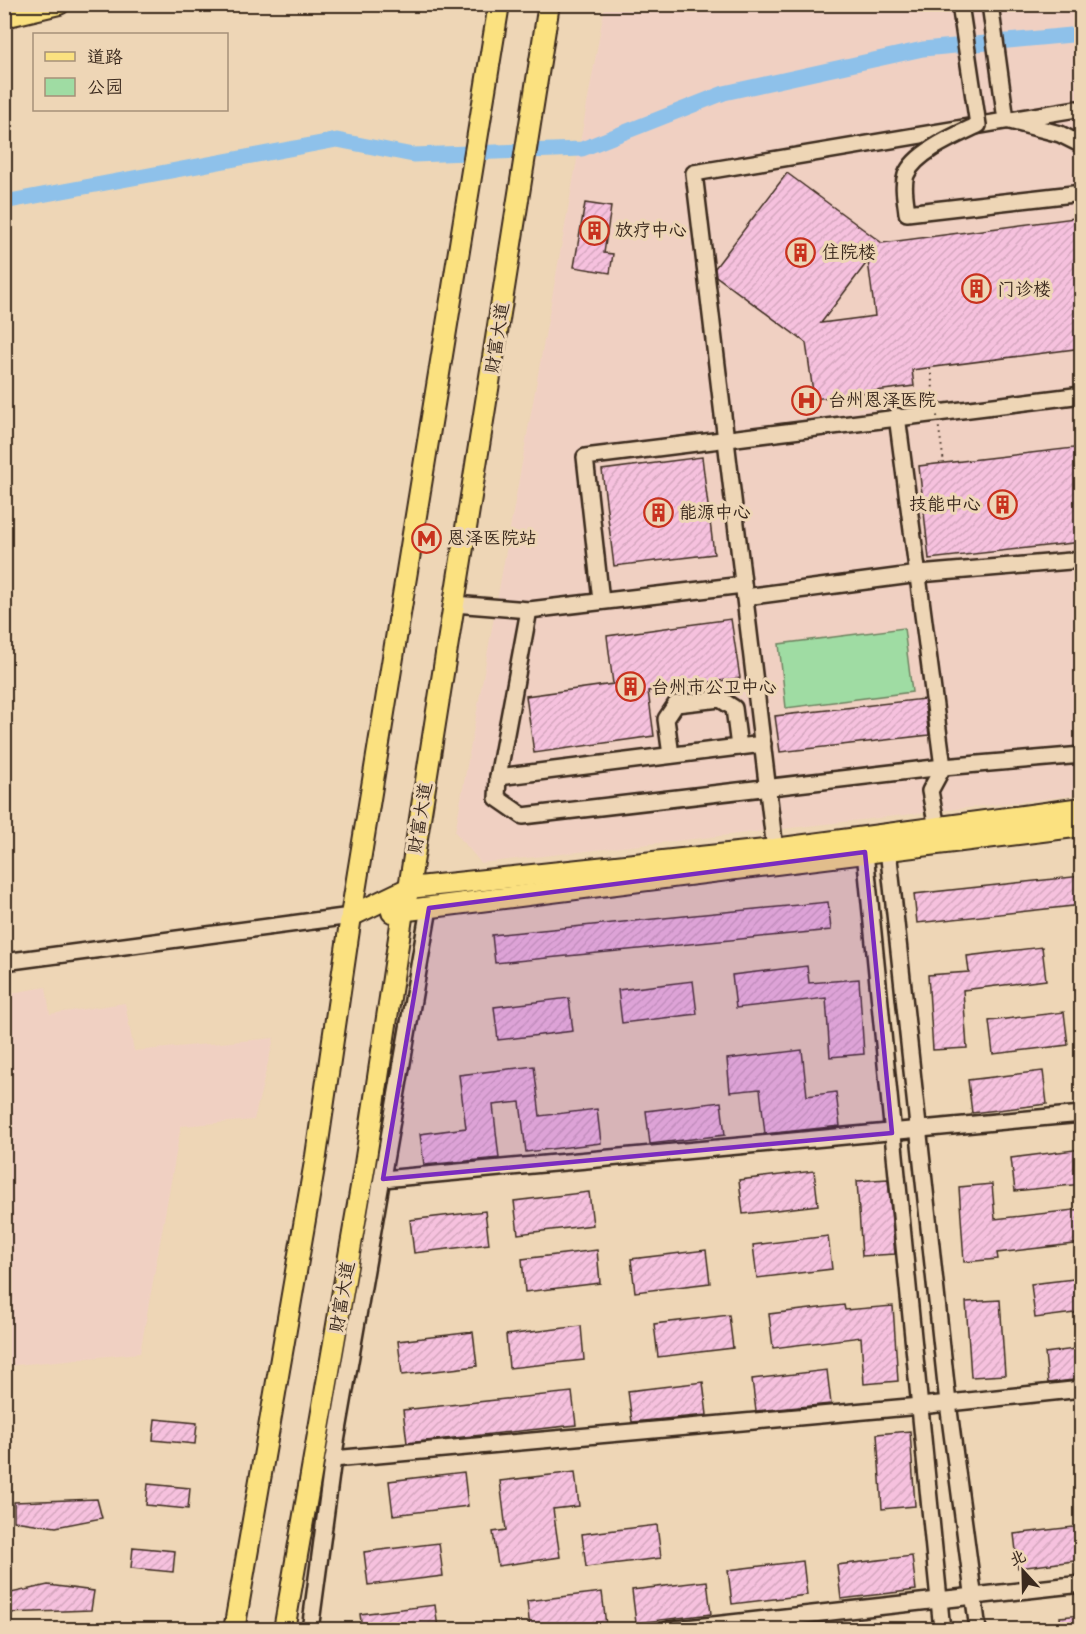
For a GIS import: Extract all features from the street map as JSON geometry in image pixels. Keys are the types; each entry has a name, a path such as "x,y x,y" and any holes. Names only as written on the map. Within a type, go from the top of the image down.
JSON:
{"main road":[{"path":"4,17 59,4"},
{"path":"234,1629 316,1156 351,916 499,4"},
{"name":"财富大道","path":"284,1629 365,1164 403,911 409,888 549,4"},
{"path":"351,916 429,908 776,856 938,835 1082,808"},
{"path":"351,916 409,888 776,856 865,852 888,849 938,835 1082,826"}],"street":[{"path":"960,4 978,125"},
{"path":"990,4 1006,120"},
{"path":"776,856 694,173 1076,109"},
{"path":"1006,120 1060,134 1082,145"},
{"path":"978,125 938,145 917,161 906,176 907,213 1082,193"},
{"path":"601,601 585,457 897,416 1082,395"},
{"path":"897,416 943,767 930,791 938,835"},
{"path":"454,604 529,610 601,601 744,591 1082,560"},
{"path":"529,610 498,777 497,798 523,816 943,767 1082,755"},
{"path":"671,755 666,719 676,704 720,699 734,708 739,747"},
{"path":"498,777 763,744"},
{"path":"888,849 948,1403 978,1629"},
{"path":"865,852 942,1629"},
{"path":"310,1629 333,1459 429,908"},
{"path":"4,962 351,916"},
{"path":"383,1179 892,1134 1082,1114"},
{"path":"333,1459 920,1407 1082,1389"},
{"path":"668,1629 1082,1584"}],"path":[{"path":"930,368 944,463"}],"highlighted area":[{"path":"865,852 892,1133 383,1179 429,908"}],"shaded area":[{"name":"台州恩泽医院","path":"605,5 1081,5 1081,795 481,863 455,832"},
{"path":"46,987 50,1014 125,1003 134,1051 274,1038 254,1120 181,1126 140,1353 5,1366 5,994"}],"green space":[{"path":"904,628 912,692 786,708 779,644"}],"building":[{"name":"门诊楼","path":"787,173 882,243 1082,217 1082,348 912,370 914,386 814,399 806,343 716,276 715,268","holes":["868,261 875,316 821,323"]},
{"name":"放疗中心","path":"585,203 611,207 604,253 613,254 610,273 574,267"},
{"name":"技能中心","path":"1082,447 1082,542 929,559 919,466"},
{"name":"能源中心","path":"702,457 714,554 614,566 602,470"},
{"name":"台州市公卫中心","path":"731,619 740,678 648,691 654,736 534,753 526,696 613,684 607,636"},
{"path":"924,699 929,735 780,752 775,716"},
{"path":"1082,876 1082,905 917,923 914,894"},
{"path":"828,902 831,930 495,963 492,935"},
{"path":"1042,947 1046,980 963,990 967,1048 933,1050 928,975 969,972 967,956"},
{"path":"807,966 809,983 859,979 864,1054 830,1057 826,998 736,1008 732,975"},
{"path":"693,981 697,1014 622,1023 618,990"},
{"path":"569,998 573,1031 498,1040 494,1007"},
{"path":"1064,1012 1068,1045 993,1054 989,1021"},
{"path":"802,1050 807,1096 836,1092 840,1126 765,1134 760,1089 730,1092 727,1059"},
{"path":"534,1066 540,1116 597,1109 601,1143 526,1152 520,1102 493,1105 499,1158 424,1165 420,1134 466,1128 459,1075"},
{"path":"1043,1071 1047,1104 972,1113 968,1080"},
{"path":"721,1102 725,1135 650,1144 646,1111"},
{"path":"1082,1149 1082,1184 1015,1191 1011,1158"},
{"path":"814,1171 818,1205 743,1214 739,1180"},
{"path":"888,1179 895,1254 862,1256 857,1181"},
{"path":"992,1184 995,1219 1082,1209 1082,1243 997,1253 998,1259 964,1262 959,1187"},
{"path":"589,1192 593,1225 518,1234 514,1201"},
{"path":"485,1211 489,1244 414,1253 410,1220"},
{"path":"828,1236 832,1269 757,1278 753,1245"},
{"path":"597,1250 600,1283 525,1292 522,1259"},
{"path":"706,1250 710,1283 635,1292 631,1259"},
{"path":"1082,1278 1082,1312 1035,1318 1031,1284"},
{"path":"1000,1300 1005,1375 971,1377 966,1302"},
{"path":"844,1305 845,1310 893,1306 898,1381 864,1384 861,1337 773,1348 769,1314"},
{"path":"729,1315 733,1348 658,1357 654,1324"},
{"path":"581,1326 584,1360 509,1368 506,1335"},
{"path":"473,1332 477,1366 402,1375 398,1341"},
{"path":"1082,1348 1082,1379 1048,1383 1045,1353"},
{"path":"827,1370 831,1404 756,1411 752,1379"},
{"path":"703,1382 707,1415 632,1422 628,1391"},
{"path":"572,1392 576,1425 407,1443 403,1410"},
{"path":"155,1419 197,1423 195,1444 153,1440"},
{"path":"910,1431 915,1506 882,1509 877,1434"},
{"path":"464,1472 468,1506 393,1515 389,1481"},
{"path":"575,1472 579,1506 553,1509 560,1557 498,1566 493,1532 506,1530 500,1481"},
{"path":"148,1484 190,1488 188,1509 146,1505"},
{"path":"97,1499 102,1518 56,1527 14,1521 14,1502"},
{"path":"657,1525 661,1558 586,1567 582,1534"},
{"path":"1082,1526 1082,1560 1018,1568 1014,1534"},
{"path":"439,1543 443,1576 368,1585 364,1552"},
{"path":"133,1547 175,1551 173,1572 131,1568"},
{"path":"912,1556 916,1590 841,1599 837,1565"},
{"path":"803,1561 807,1595 732,1604 728,1570"},
{"path":"707,1581 711,1614 636,1623 632,1590"},
{"path":"48,1585 94,1591 91,1610 7,1613 6,1594"},
{"path":"602,1592 606,1625 571,1629 530,1629 527,1601"},
{"path":"435,1605 438,1629 362,1629 360,1614"},
{"path":"1082,1615 1082,1629 1061,1629 1060,1617"}],"waterway":[{"path":"4,202 337,140 413,155 582,149 724,93 923,49 1082,34"}],"place":[{"name":"放疗中心","path":"594,230"},
{"name":"住院楼","path":"801,252"},
{"name":"门诊楼","path":"976,289"},
{"name":"台州恩泽医院","path":"807,400"},
{"name":"技能中心","path":"1002,504"},
{"name":"能源中心","path":"658,512"},
{"name":"恩泽医院站","path":"426,538"},
{"name":"台州市公卫中心","path":"630,687"}]}
